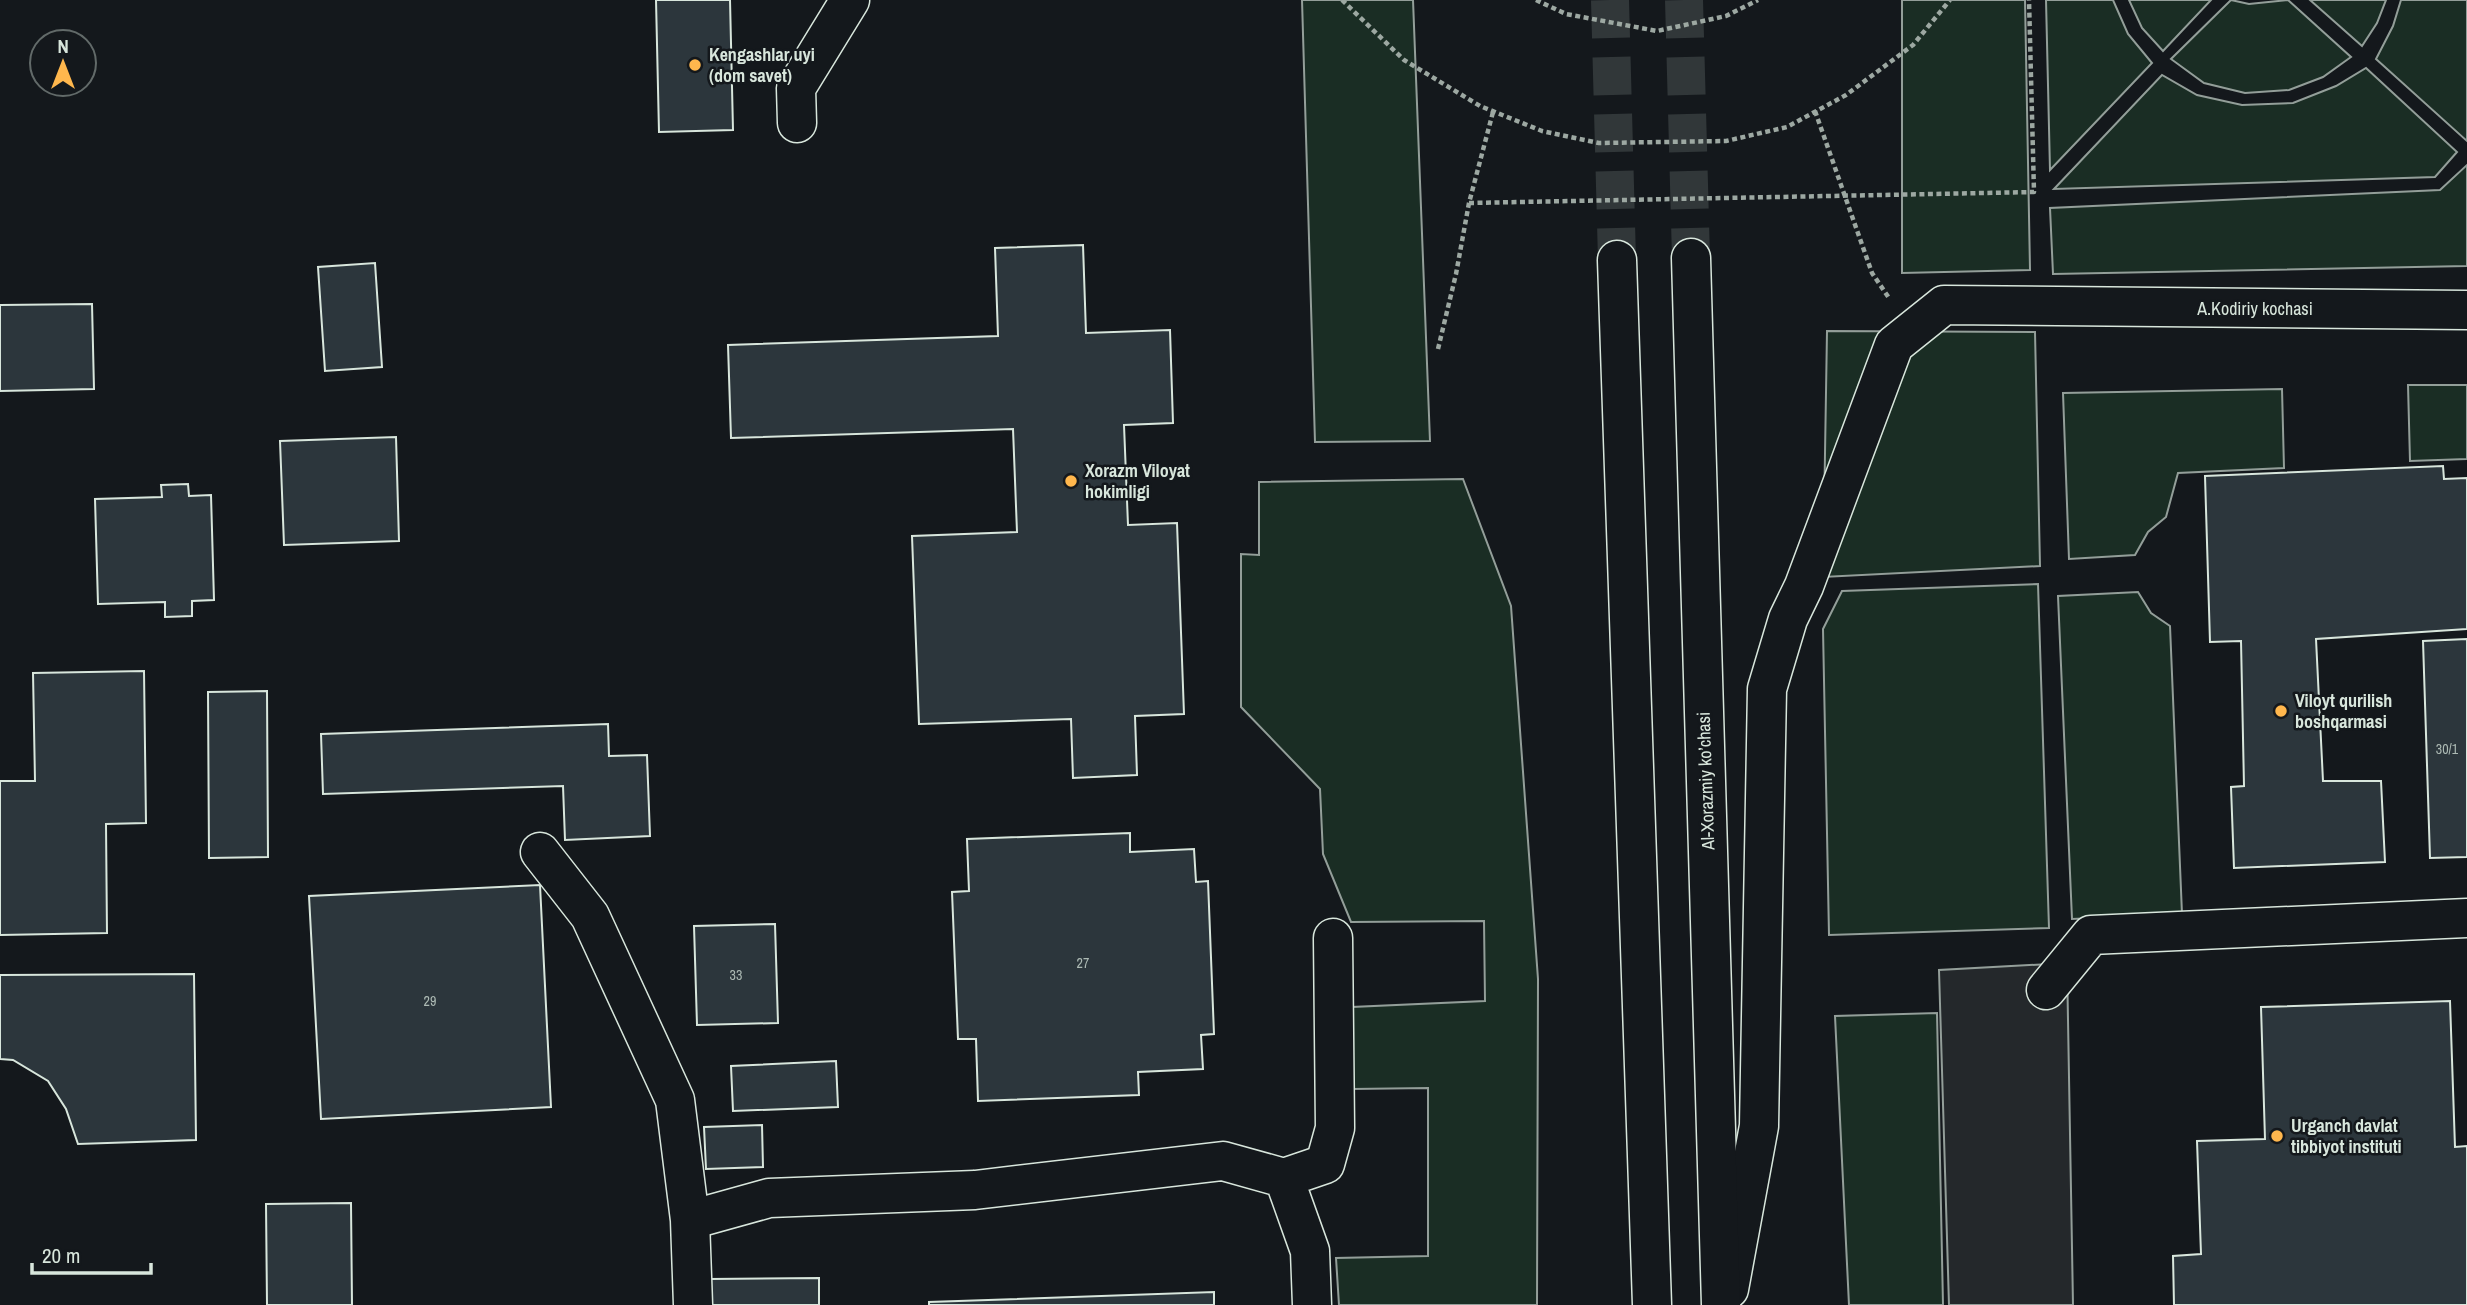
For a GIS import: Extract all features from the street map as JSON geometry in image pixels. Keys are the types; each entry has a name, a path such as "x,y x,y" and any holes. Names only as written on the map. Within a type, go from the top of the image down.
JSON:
{"main road":[{"path":"797,123 796,88 850,0"},
{"name":"Al-Xorazmiy ko’chasi","path":"1691,258 1721,1305"},
{"path":"1618,260 1652,1305"},
{"name":"A.Kodiriy kochasi","path":"1726,1305 1759,1126 1767,689 1788,619 1804,586 1894,345 1944,305 2467,310"},
{"path":"540,852 590,916 675,1100 690,1220 693,1305"},
{"path":"2046,990 2091,935 2467,918"},
{"path":"690,1220 769,1198 975,1190 1223,1160 1284,1178 1325,1164 1335,1128 1333,938"},
{"path":"1284,1178 1310,1251 1312,1305"}],"path":[{"path":"1342,0 1404,60 1480,106 1542,131 1600,143 1726,141 1787,127 1846,95 1913,46 1950,0"},
{"path":"1536,0 1566,13 1657,31 1726,16 1758,0"},
{"path":"1469,203 2034,192 2029,0"},
{"path":"1438,349 1469,203 1493,111"},
{"path":"1815,111 1872,273 1911,331"}],"green space":[{"path":"1302,0 1413,0 1430,441 1315,442"},
{"path":"1902,0 2025,0 2030,270 1902,273"},
{"path":"2046,0 2113,0 2128,34 2152,63 2050,170"},
{"path":"2129,0 2211,0 2163,51 2142,28"},
{"path":"2231,0 2249,4 2288,0 2351,57 2323,77 2289,90 2245,93 2204,83 2171,59"},
{"path":"2310,0 2386,0 2377,23 2362,46"},
{"path":"2401,0 2467,0 2467,141 2376,59 2393,26"},
{"path":"2366,68 2457,152 2435,177 2054,189 2162,75 2197,95 2242,105 2293,103 2336,86"},
{"path":"2467,165 2467,266 2053,274 2050,208 2440,190"},
{"path":"1827,331 2035,332 2040,566 1823,577"},
{"path":"2408,385 2467,385 2467,459 2410,461"},
{"path":"2282,389 2284,468 2178,473 2166,517 2148,532 2135,555 2069,559 2063,393"},
{"path":"1463,479 1511,606 1538,979 1537,1305 1339,1305 1336,1258 1428,1256 1428,1088 1352,1089 1352,1007 1485,1001 1484,921 1351,922 1323,854 1320,789 1241,707 1241,554 1259,555 1259,482"},
{"path":"2038,584 2049,928 1829,935 1823,629 1842,591"},
{"path":"2138,592 2151,613 2170,626 2182,914 2072,919 2058,596"},
{"path":"1937,1013 1943,1305 1849,1305 1835,1016"}],"shaded area":[{"path":"2067,963 2073,1305 1949,1305 1939,970"}],"building":[{"name":"Kengashlar uyi (dom savet)","path":"656,0 730,0 733,130 659,132"},
{"name":"Xorazm Viloyat hokimligi","path":"1083,245 1086,333 1170,330 1173,423 1124,425 1128,525 1177,523 1184,714 1135,716 1137,775 1073,778 1071,719 919,724 912,536 1017,532 1013,429 731,438 728,345 998,336 995,248"},
{"path":"375,263 382,367 325,371 318,267"},
{"path":"92,304 94,389 0,391 0,305"},
{"path":"396,437 399,541 284,545 280,441"},
{"name":"Viloyt qurilish boshqarmasi","path":"2443,466 2444,479 2467,478 2467,629 2316,639 2323,781 2381,781 2385,862 2234,868 2231,787 2244,786 2241,641 2210,642 2205,476"},
{"path":"188,484 189,496 211,495 214,600 192,601 192,616 165,617 165,602 98,604 95,499 162,497 161,485"},
{"path":"2467,639 2467,857 2430,858 2423,641"},
{"path":"144,671 146,823 106,824 107,933 0,935 0,781 35,781 33,673"},
{"path":"267,691 268,857 209,858 208,692"},
{"path":"608,724 609,756 647,755 650,836 565,840 563,786 323,794 321,734"},
{"path":"1130,833 1130,852 1194,849 1196,882 1208,881 1214,1034 1201,1035 1203,1069 1138,1072 1139,1095 978,1101 976,1039 958,1039 952,892 969,891 967,839"},
{"path":"540,885 551,1107 321,1119 309,896"},
{"path":"775,924 778,1023 697,1025 694,926"},
{"path":"194,974 196,1140 78,1144 66,1109 48,1081 13,1060 0,1059 0,975"},
{"path":"2450,1001 2455,1147 2467,1146 2467,1305 2174,1305 2173,1256 2201,1254 2197,1141 2265,1139 2261,1007"},
{"path":"836,1061 838,1107 733,1111 731,1066"},
{"path":"762,1125 763,1167 706,1169 704,1127"},
{"path":"351,1203 352,1305 267,1305 266,1204"},
{"path":"819,1278 819,1305 710,1305 709,1279"},
{"path":"1214,1292 1214,1305 929,1305 929,1302"}],"tunnel":[{"path":"1610,0 1617,260"},
{"path":"1684,0 1691,258"}],"place":[{"name":"Kengashlar uyi (dom savet)","path":"695,65"},
{"name":"Xorazm Viloyat hokimligi","path":"1071,481"},
{"name":"Viloyt qurilish boshqarmasi","path":"2281,711"},
{"name":"Urganch davlat tibbiyot instituti","path":"2277,1136"}]}
